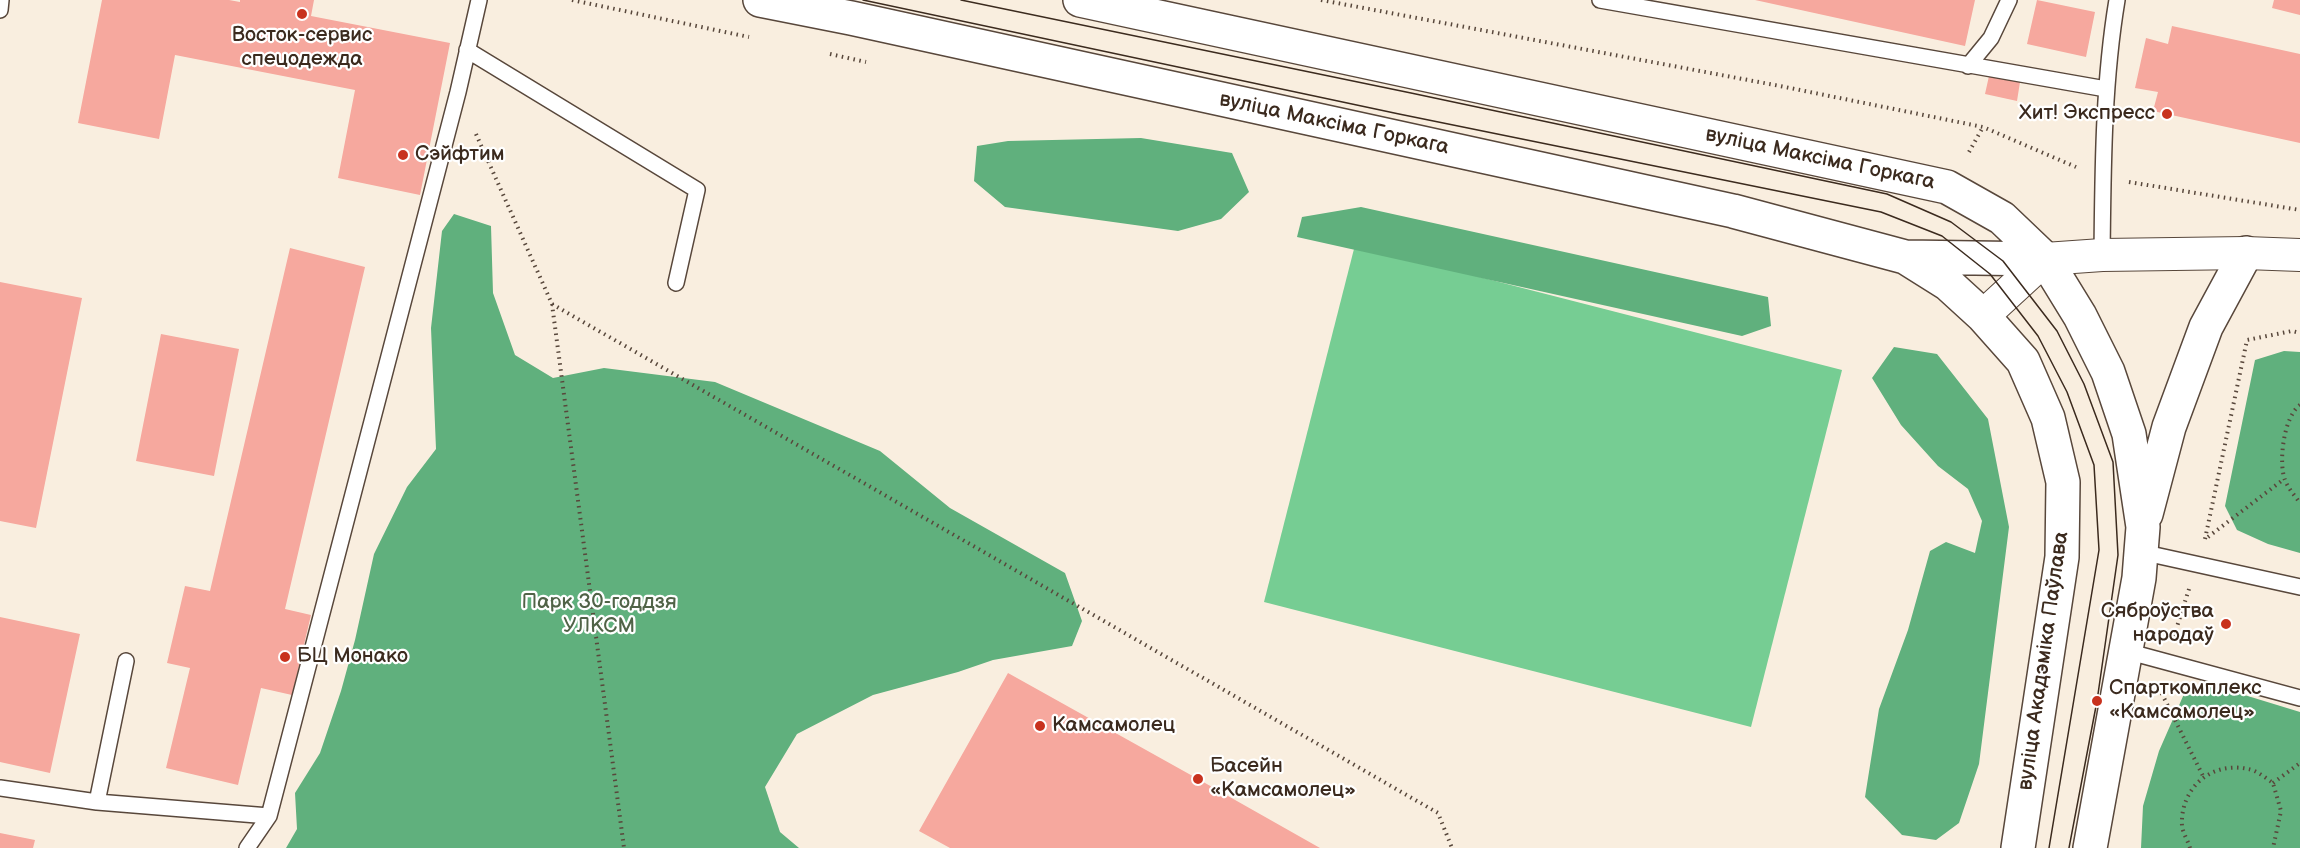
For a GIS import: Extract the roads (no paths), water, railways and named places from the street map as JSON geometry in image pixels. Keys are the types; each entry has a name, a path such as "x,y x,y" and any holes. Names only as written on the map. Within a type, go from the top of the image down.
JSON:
{"main road":[{"name":"вуліца Максіма Горкага","path":"760,0 853,9 1733,211 1905,257 2045,259"},
{"name":"вуліца Максіма Горкага","path":"1080,0 1947,187 2002,218 2045,259"},
{"path":"2090,848 2126,651 2142,539 2169,427 2206,327 2246,253"},
{"name":"вуліца Максіма Горкага","path":"1905,257 1948,284 1983,316"},
{"path":"2045,259 2080,316 2108,372 2129,434 2142,539"},
{"name":"вуліца Акадэміка Паўлава","path":"1983,316 2023,361 2048,418 2063,482 2062,557 2018,848"}],"street":[{"name":"вуліца Максіма Горкага","path":"2045,259 2102,255 2246,253 2300,255"},
{"path":"1983,316 2045,259"}],"lane":[{"path":"0,10 1,0"},
{"path":"247,848 269,816 458,92 479,0"},
{"path":"1600,0 1968,66 2106,88"},
{"path":"1968,66 1991,38 2009,0"},
{"path":"2102,255 2106,88 2117,0"},
{"path":"467,50 698,190 676,283"},
{"path":"2142,539 2300,586"},
{"path":"2126,651 2300,698"},
{"path":"97,802 126,661"},
{"path":"0,788 97,802 269,816"}],"tram line":[{"path":"863,0 1399,114 1881,212 1942,236 1990,274 2038,336 2067,392 2094,465 2099,550 2049,848"},
{"path":"961,0 1887,194 1951,222 2003,261 2057,331 2084,384 2113,462 2118,555 2097,701 2069,848"}],"place":[{"name":"Восток-сервис спецодежда","path":"302,14"},
{"name":"Хит! Экспресс","path":"2167,114"},
{"name":"Сэйфтим","path":"403,155"},
{"name":"Сяброўства народаў","path":"2226,624"},
{"name":"БЦ Монако","path":"285,657"},
{"name":"Спарткомплекс «Камсамолец»","path":"2097,701"},
{"name":"Камсамолец","path":"1040,726"},
{"name":"Басейн «Камсамолец»","path":"1198,779"}],"park label":[{"name":"Парк 30-годдзя УЛКСМ","path":"599,615"}]}
